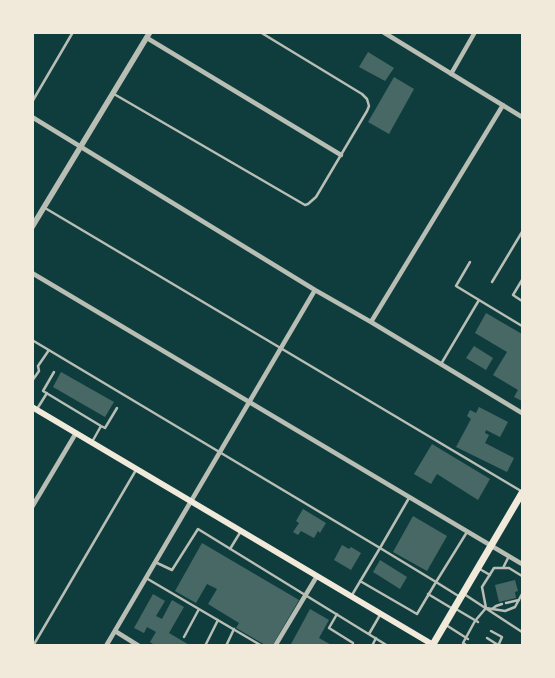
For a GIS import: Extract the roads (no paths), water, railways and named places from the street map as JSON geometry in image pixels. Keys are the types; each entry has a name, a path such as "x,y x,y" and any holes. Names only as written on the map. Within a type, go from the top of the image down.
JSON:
{"main road":[{"path":"35,408 433,645 522,492"}],"street":[{"path":"383,32 522,117"},
{"path":"451,74 475,32"},
{"path":"32,227 148,35 341,155"},
{"path":"372,322 503,105"},
{"path":"32,117 315,290 372,322 522,413"},
{"path":"32,273 522,564"},
{"path":"106,646 315,290"},
{"path":"32,507 76,433"},
{"path":"276,646 317,576"},
{"path":"115,631 139,646"}],"lane":[{"path":"32,102 73,32"},
{"path":"113,93 304,205 312,202 367,111 369,106 367,99 362,94 260,32"},
{"path":"44,208 522,492"},
{"path":"492,282 522,232"},
{"path":"470,262 456,286 522,326"},
{"path":"522,280 513,295 522,301"},
{"path":"441,364 479,300"},
{"path":"32,340 436,582 486,608 522,632"},
{"path":"32,381 39,370 38,366 49,350"},
{"path":"54,372 43,391 101,426 105,428 117,408"},
{"path":"35,408 47,393"},
{"path":"91,442 101,426"},
{"path":"33,646 137,469"},
{"path":"351,596 410,496"},
{"path":"155,562 172,570 198,529 388,646"},
{"path":"230,549 241,531"},
{"path":"360,582 417,614 468,531"},
{"path":"503,568 509,556"},
{"path":"478,568 490,575"},
{"path":"465,644 463,643 486,608 482,588 494,568 509,568 522,576"},
{"path":"146,578 262,646"},
{"path":"428,594 477,622"},
{"path":"486,608 505,611 515,607 522,594"},
{"path":"492,609 504,603 519,600"},
{"path":"184,636 199,609"},
{"path":"337,614 329,628 353,643"},
{"path":"369,634 380,614"},
{"path":"205,646 218,620"},
{"path":"444,624 467,638"},
{"path":"226,646 234,629"},
{"path":"487,638 498,645 502,638 491,630"},
{"path":"372,646 376,638"}]}
